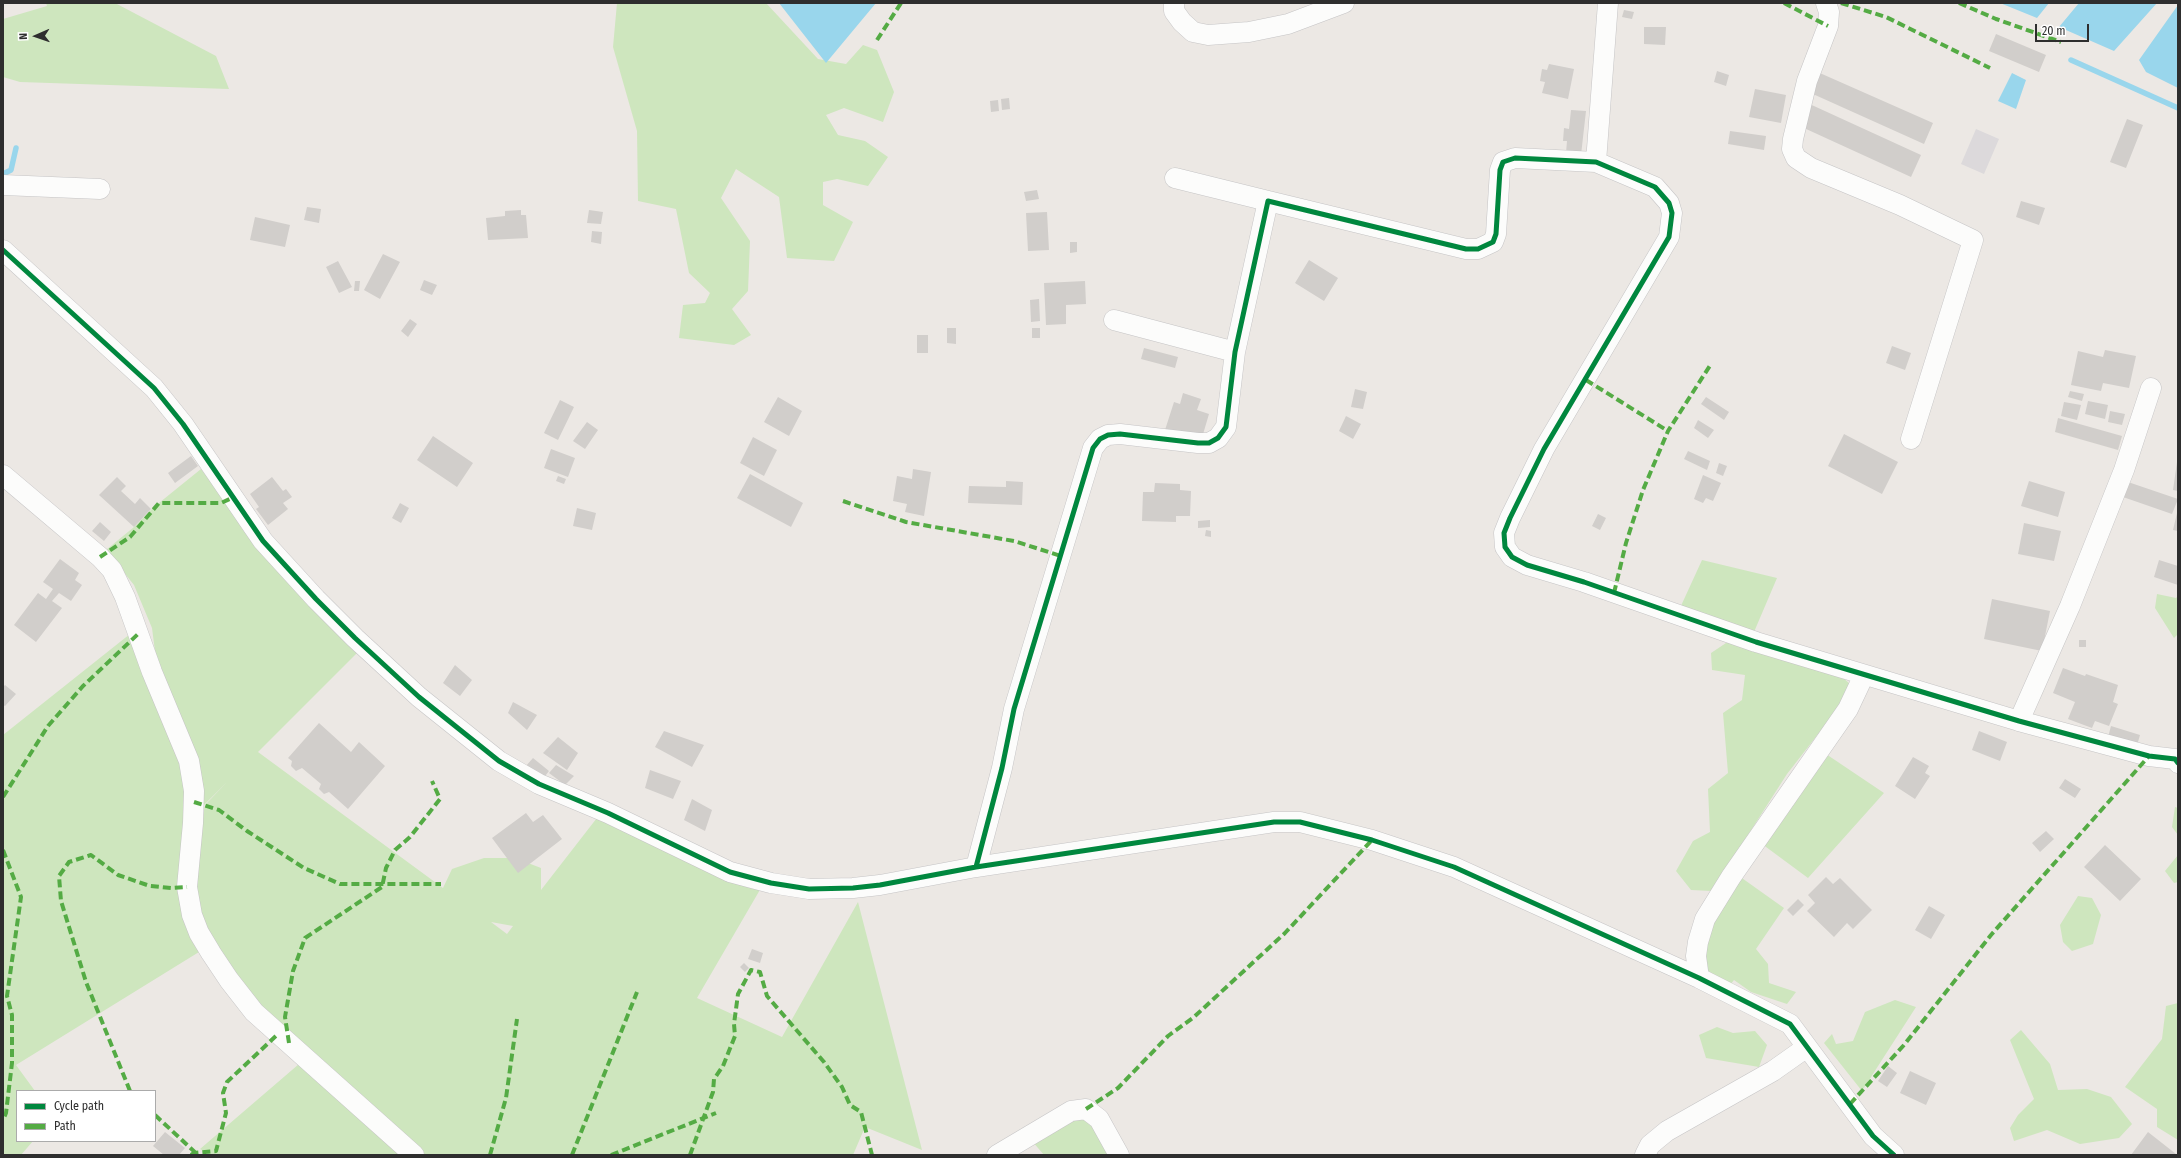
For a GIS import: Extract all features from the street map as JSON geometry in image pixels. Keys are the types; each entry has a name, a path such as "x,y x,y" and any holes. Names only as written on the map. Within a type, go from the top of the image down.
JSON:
{"street":[{"path":"1174,3 1174,11 1193,32 1208,35 1249,32 1288,24 1344,3"},
{"path":"1596,162 1608,3"},
{"path":"1826,3 1829,12 1828,26 1807,81 1793,139 1792,149 1796,158 1811,168 1900,205 1973,240 1910,438"},
{"path":"1175,178 1466,250 1478,249 1493,242 1496,234 1500,170 1503,162 1515,158 1596,162 1655,187 1669,203 1672,213 1672,223 1668,237 1544,449 1510,518 1504,533 1505,547 1512,557 1527,565 1584,582 1756,642 2019,721 2056,729 2149,756 2175,759 2178,764"},
{"path":"3,186 100,189"},
{"path":"976,867 1002,768 1014,709 1093,448 1100,439 1108,435 1120,434 1209,443 1218,438 1226,427 1235,352 1268,200"},
{"path":"3,250 154,388 183,424 263,541 316,599 395,677 499,761 538,784 608,813 730,872 771,883 809,889 853,888 880,885 976,867 1274,822 1300,822 1372,840 1454,867 1700,978 1790,1024 1874,1136 1894,1155"},
{"path":"1114,320 1235,352"},
{"path":"2019,721 2070,606 2124,470 2151,388"},
{"path":"3,475 100,557 112,570 125,597 152,672 189,761 194,791 187,887 192,915 199,933 211,953 229,980 254,1012 414,1155"},
{"path":"1700,978 1697,949 1705,918 1731,877 1848,709 1864,675"},
{"path":"1645,1155 1650,1145 1667,1131 1773,1071 1808,1047"},
{"path":"997,1155 1071,1111 1086,1109 1099,1120 1119,1155"}],"shaded area":[{"path":"1976,129 1999,139 1984,174 1961,164"}],"green space":[{"path":"46,3 115,3 216,56 229,89 20,82 3,77 3,19 47,6"},
{"path":"617,3 766,3 818,59 846,64 863,45 877,50 894,92 883,122 844,108 826,115 838,135 865,141 888,157 868,186 837,179 823,182 823,205 853,222 834,261 787,258 779,197 736,169 721,198 750,241 748,291 732,309 751,335 734,345 679,338 683,305 705,303 710,293 689,273 676,209 638,201 637,131 613,47"},
{"path":"201,469 282,567 361,649 258,752 443,888 452,869 484,858 515,858 541,868 541,890 600,814 761,888 697,998 782,1037 858,902 922,1150 865,1127 853,1155 424,1155 282,1029 238,980 201,919 194,870 198,839 205,805 227,782 204,805 199,765 156,659 152,628 134,585 106,550 134,527 154,507","holes":["491,922 513,926 507,934"]},
{"path":"1702,560 1777,578 1754,632 1680,608"},
{"path":"2157,594 2176,598 2178,596 2178,634 2174,638 2155,608"},
{"path":"130,634 181,756 199,952 16,1065 34,1090 16,1090 16,1142 32,1142 21,1155 3,1155 3,735"},
{"path":"1729,641 1840,675 1851,685 1843,702 1787,774 1712,891 1691,890 1676,871 1693,841 1710,832 1708,789 1728,773 1723,713 1742,700 1745,675 1712,670 1711,653"},
{"path":"1823,752 1884,793 1808,878 1762,844"},
{"path":"2175,807 2178,808 2178,835 2172,827"},
{"path":"2178,855 2178,882 2174,883 2165,871"},
{"path":"1739,876 1784,908 1756,949 1768,964 1769,983 1796,992 1787,1004 1751,992 1734,980 1730,985 1709,972 1701,958 1707,929"},
{"path":"2078,896 2092,898 2101,915 2093,944 2072,951 2063,942 2060,925"},
{"path":"1895,1000 1916,1007 1862,1091 1824,1043 1832,1034 1836,1044 1853,1041 1865,1012"},
{"path":"2178,1003 2178,1140 2157,1127 2157,1109 2125,1087 2162,1039 2166,1006"},
{"path":"1717,1027 1733,1033 1755,1031 1767,1045 1759,1067 1706,1058 1699,1035"},
{"path":"2021,1030 2050,1064 2058,1090 2087,1089 2111,1097 2132,1124 2119,1138 2080,1144 2047,1130 2014,1141 2010,1128 2018,1115 2034,1099 2010,1040"},
{"path":"299,1064 402,1155 210,1155 200,1149"},
{"path":"1085,1113 1115,1155 1044,1155 1032,1141"}],"water":[{"path":"779,3 876,3 826,63"},
{"path":"2000,3 2049,3 2037,18"},
{"path":"2079,3 2157,3 2114,51 2059,27"},
{"path":"2178,5 2178,88 2146,72 2139,60"},
{"path":"2012,73 2026,80 2016,109 1998,101"}],"building":[{"path":"1624,10 1634,12 1632,19 1622,17"},
{"path":"1644,27 1666,27 1665,45 1644,44"},
{"path":"1996,34 2046,55 2039,72 1989,51"},
{"path":"1549,64 1574,69 1568,99 1542,93 1545,82 1540,81 1542,69 1547,70"},
{"path":"1813,70 1933,123 1924,144 1804,90"},
{"path":"1717,71 1729,75 1726,86 1714,82"},
{"path":"1755,89 1786,95 1781,123 1749,117"},
{"path":"1009,98 1010,109 1002,110 1001,99"},
{"path":"998,100 999,111 991,112 990,101"},
{"path":"1803,101 1921,155 1911,177 1793,123"},
{"path":"1571,110 1586,111 1581,155 1566,153 1567,141 1563,141 1564,128 1569,129"},
{"path":"2127,119 2143,125 2126,168 2110,162"},
{"path":"1730,131 1766,136 1764,150 1728,144"},
{"path":"1037,190 1039,199 1026,201 1024,192"},
{"path":"2021,201 2045,208 2039,225 2016,217"},
{"path":"307,207 321,209 319,223 304,220"},
{"path":"521,210 521,215 526,215 528,238 488,240 486,218 505,216 505,211"},
{"path":"589,210 603,212 601,224 587,223"},
{"path":"1047,212 1049,250 1028,251 1026,213"},
{"path":"255,217 290,225 285,247 250,240"},
{"path":"592,231 602,232 601,244 591,242"},
{"path":"1070,242 1077,242 1077,252 1070,253"},
{"path":"383,254 400,262 380,299 364,290"},
{"path":"1309,260 1338,278 1324,301 1295,283"},
{"path":"338,261 352,287 339,293 326,267"},
{"path":"424,280 437,285 432,295 420,290"},
{"path":"355,281 360,281 359,291 354,291"},
{"path":"1085,281 1086,304 1066,305 1066,324 1046,325 1044,283"},
{"path":"1039,299 1040,321 1031,322 1030,300"},
{"path":"410,319 417,324 408,337 401,331"},
{"path":"947,328 956,328 956,344 947,343"},
{"path":"1032,328 1040,328 1040,338 1032,338"},
{"path":"917,335 928,335 928,353 917,353"},
{"path":"1892,346 1911,353 1905,370 1886,363"},
{"path":"1144,348 1178,357 1175,368 1141,359"},
{"path":"2105,350 2136,356 2129,388 2103,383 2101,391 2071,385 2078,351 2103,357"},
{"path":"1355,389 1367,392 1363,409 1351,407"},
{"path":"2070,391 2084,394 2082,401 2068,397"},
{"path":"1183,393 1201,399 1197,410 1209,414 1201,441 1165,430 1174,402 1180,404"},
{"path":"778,397 802,411 789,436 764,422"},
{"path":"1706,397 1729,412 1724,420 1701,404"},
{"path":"560,400 574,407 558,440 544,433"},
{"path":"2088,401 2108,405 2105,419 2085,414"},
{"path":"2064,402 2081,405 2077,420 2061,416"},
{"path":"2110,411 2125,414 2122,425 2108,422"},
{"path":"1346,416 1361,424 1353,439 1339,431"},
{"path":"2058,418 2122,436 2118,450 2055,432"},
{"path":"1698,420 1714,430 1708,438 1694,428"},
{"path":"587,422 598,430 585,449 573,441"},
{"path":"1844,434 1898,462 1882,494 1828,466"},
{"path":"433,436 473,463 457,487 417,460"},
{"path":"753,437 777,450 764,476 740,463"},
{"path":"551,449 575,458 568,477 544,468"},
{"path":"1688,451 1710,461 1707,470 1684,459"},
{"path":"191,456 198,466 175,483 168,473"},
{"path":"2177,462 2178,463 2178,491 2173,490"},
{"path":"1719,463 1727,466 1723,476 1716,473"},
{"path":"913,469 931,472 924,516 905,512 907,504 893,501 897,476 912,479"},
{"path":"750,474 803,503 791,527 737,498"},
{"path":"1703,475 1721,483 1713,501 1706,498 1703,503 1694,499"},
{"path":"558,476 566,479 564,484 556,481"},
{"path":"117,477 126,486 121,491 135,504 140,498 151,509 134,527 99,495"},
{"path":"272,477 283,491 286,489 292,497 283,503 288,509 268,525 256,509 259,507 250,494"},
{"path":"1006,481 1023,482 1022,505 968,503 969,486 1006,487"},
{"path":"2029,481 2065,492 2058,517 2021,506"},
{"path":"2128,482 2178,499 2172,514 2123,497"},
{"path":"1155,483 1180,484 1180,490 1191,491 1190,516 1176,516 1176,522 1142,521 1143,492 1154,492"},
{"path":"400,503 409,508 401,523 392,518"},
{"path":"577,508 596,513 592,530 573,526"},
{"path":"2178,513 2178,531 2173,530"},
{"path":"1598,514 1606,518 1600,530 1592,526"},
{"path":"1210,520 1210,527 1198,528 1198,521"},
{"path":"100,522 111,532 104,541 92,531"},
{"path":"2024,523 2061,531 2054,561 2018,554"},
{"path":"1206,530 1211,531 1211,537 1205,536"},
{"path":"60,559 79,573 75,580 82,585 71,601 59,593 52,601 62,608 36,642 14,625 38,593 46,599 53,589 43,582"},
{"path":"2159,560 2178,566 2178,585 2154,577"},
{"path":"1992,599 2050,611 2042,651 1984,639"},
{"path":"2079,640 2086,640 2086,647 2079,647"},
{"path":"455,665 472,680 460,696 443,683"},
{"path":"2063,668 2118,685 2113,702 2118,704 2109,726 2095,721 2092,728 2068,719 2075,702 2053,693"},
{"path":"5,685 16,694 5,706 3,705 3,687"},
{"path":"513,702 537,715 527,730 508,713"},
{"path":"319,723 351,752 359,742 385,766 348,809 329,792 324,794 319,789 321,784 302,768 296,771 291,766 292,761 288,758"},
{"path":"2111,726 2140,735 2136,749 2107,741"},
{"path":"664,731 704,745 692,767 655,747"},
{"path":"1979,731 2007,742 2000,761 1972,750"},
{"path":"558,737 578,753 567,770 543,753"},
{"path":"1913,757 1929,766 1925,773 1930,776 1915,799 1895,786"},
{"path":"533,758 549,771 542,780 525,767"},
{"path":"556,765 574,776 565,785 549,773"},
{"path":"650,770 681,781 673,799 645,788"},
{"path":"2065,779 2081,789 2075,798 2059,788"},
{"path":"692,799 712,810 705,831 684,820"},
{"path":"526,813 533,822 543,815 562,839 518,873 492,838"},
{"path":"2046,831 2054,839 2040,852 2032,843"},
{"path":"2105,845 2141,879 2120,901 2084,867"},
{"path":"1826,877 1833,884 1840,878 1872,910 1853,929 1847,923 1834,937 1807,911 1815,903 1808,895"},
{"path":"1798,899 1804,905 1793,916 1787,910"},
{"path":"1929,906 1945,915 1931,939 1915,930"},
{"path":"752,949 763,953 760,963 748,959"},
{"path":"744,963 749,968 745,972 740,967"},
{"path":"1888,1066 1897,1073 1887,1087 1878,1081"},
{"path":"1910,1071 1936,1083 1926,1105 1900,1093"},
{"path":"165,1132 185,1148 179,1155 164,1155 153,1146"},
{"path":"2148,1132 2176,1154 2176,1155 2131,1155"}],"waterway":[{"path":"2071,60 2178,108"},
{"path":"3,174 11,170 16,148"}],"marked path":[{"path":"877,40 901,3"},
{"path":"1784,3 1828,26"},
{"path":"1841,3 1886,17 1990,68"},
{"path":"1959,3 1996,19 2061,42"},
{"path":"1614,593 1626,543 1643,490 1668,431 1711,364"},
{"path":"1586,380 1668,431"},
{"path":"100,557 130,537 159,503 221,503 234,497"},
{"path":"843,501 906,522 1014,541 1061,556"},
{"path":"3,797 48,726 83,686 138,634"},
{"path":"1850,1104 1904,1045 1991,935 2149,756"},
{"path":"289,1043 285,1017 293,971 305,938 382,887 386,868 395,850 410,837 440,799 432,781"},
{"path":"194,802 219,810 247,831 304,868 340,884 441,884"},
{"path":"1086,1109 1118,1088 1168,1036 1194,1017 1285,933 1372,840"},
{"path":"3,850 21,897 7,996 12,1015 12,1063 6,1113 3,1120"},
{"path":"130,1090 86,982 61,901 59,876 69,862 91,855 118,875 150,886 171,888 187,887"},
{"path":"690,1155 713,1092 714,1079 723,1066 735,1036 734,1024 738,994 751,970 760,972 767,996 824,1062 842,1087 850,1105 861,1112 872,1155"},
{"path":"572,1155 637,992"},
{"path":"490,1155 506,1098 517,1019"},
{"path":"191,1155 194,1153 216,1151 226,1113 223,1093 227,1082 278,1034"},
{"path":"611,1155 716,1113"},
{"path":"156,1116 198,1155"}],"cycle path":[{"path":"976,867 1002,768 1014,709 1093,448 1100,439 1108,435 1120,434 1209,443 1218,438 1226,427 1235,352 1268,201 1466,249 1478,249 1493,242 1496,234 1500,170 1503,162 1515,158 1596,162 1655,187 1669,203 1672,213 1669,237 1544,449 1510,518 1504,533 1505,547 1512,557 1527,565 1584,582 1756,642 2019,721 2149,756 2175,759 2178,763"},
{"path":"3,250 154,388 183,424 263,541 316,599 355,638 419,697 499,761 539,784 608,813 730,872 771,883 809,889 853,888 880,885 976,867 1274,822 1300,822 1372,840 1454,867 1699,978 1790,1024 1873,1136 1894,1155"}]}
